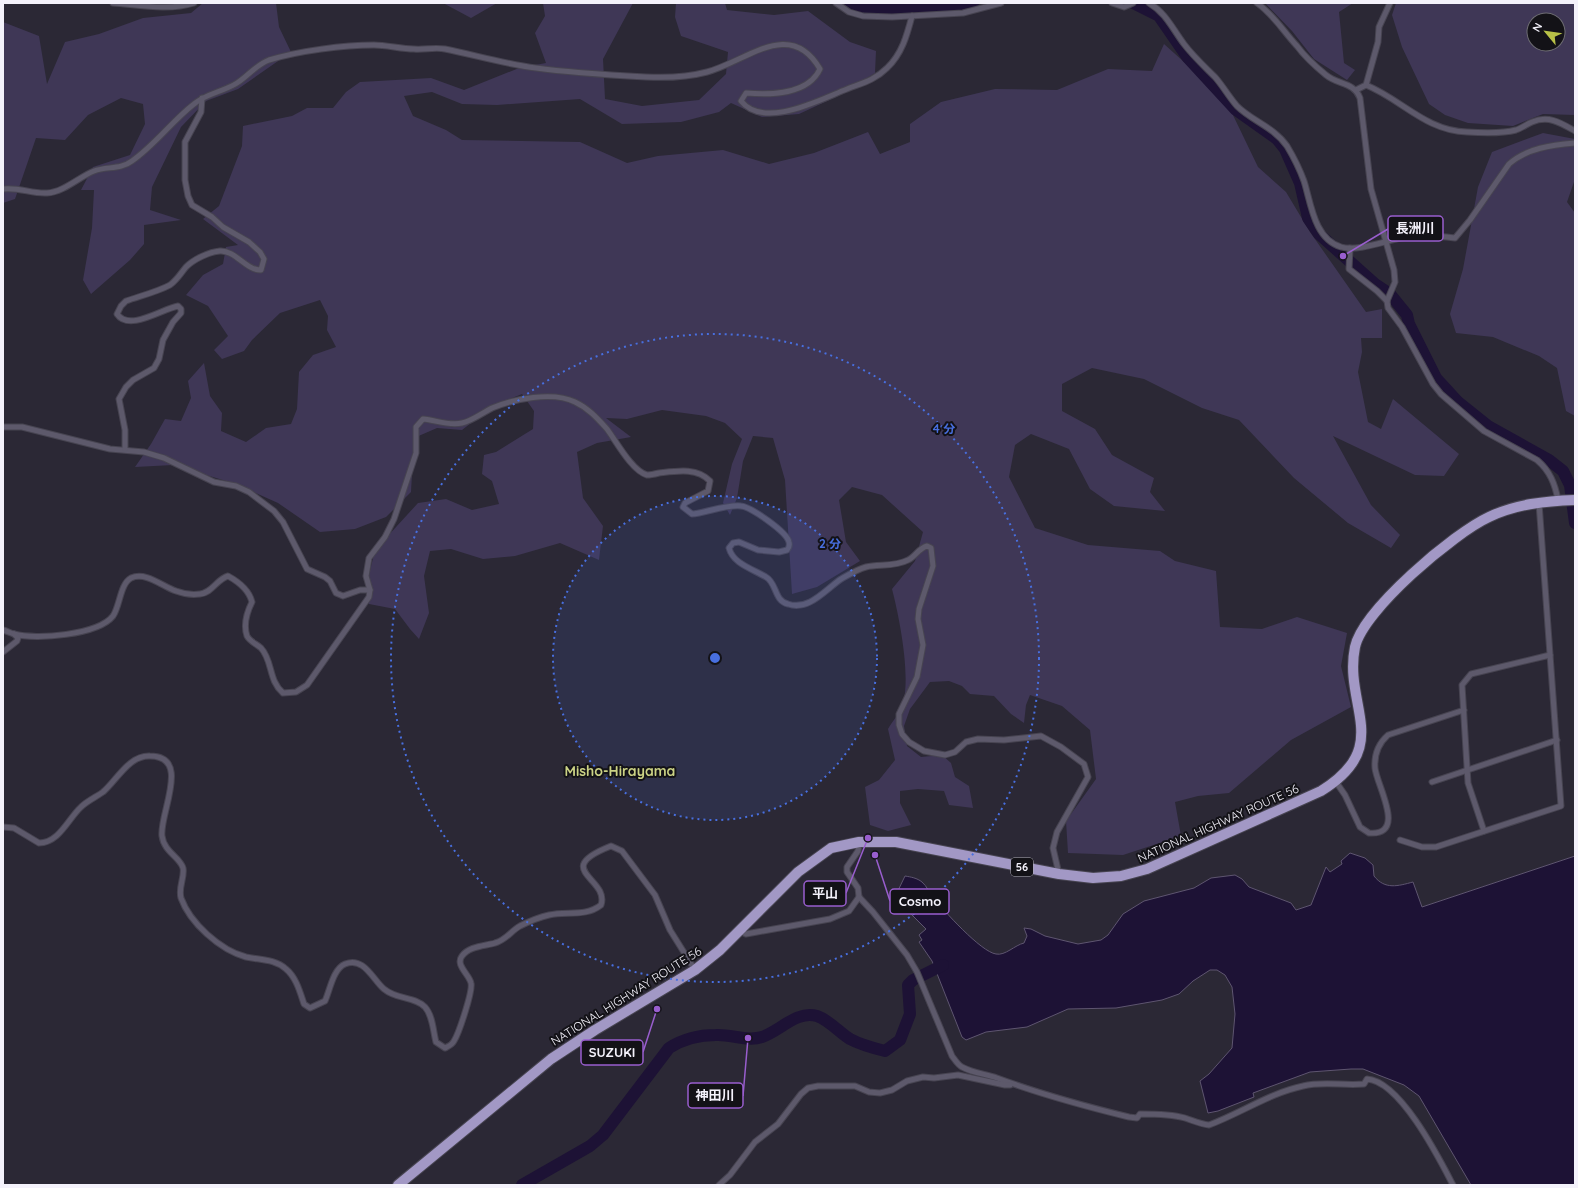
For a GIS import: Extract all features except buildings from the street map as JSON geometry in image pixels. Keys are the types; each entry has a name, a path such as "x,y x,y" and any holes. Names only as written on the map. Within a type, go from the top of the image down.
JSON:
{"highway":[{"name":"NATIONAL HIGHWAY ROUTE 56","path":"398,1185 551,1060 595,1030 695,970 720,950 740,931 798,872 830,848 860,842 896,842 1059,874 1092,878 1121,876 1147,870 1321,791 1336,782 1348,770 1362,739 1362,723 1353,664 1355,646 1363,627 1374,611 1439,550 1460,534 1495,514 1512,508 1539,503 1560,500 1575,500"}],"street":[{"path":"113,3 182,7 194,3"},
{"path":"836,3 849,12 862,16 912,16 963,13 1001,3"},
{"path":"1112,3 1124,7 1133,3"},
{"path":"1149,3 1160,10 1184,44 1215,78 1237,106 1264,124 1282,141 1303,180 1312,212 1319,228 1329,240 1340,247 1350,248 1401,238 1430,235 1455,238 1515,158 1552,144 1575,143"},
{"path":"1257,3 1270,14 1296,46 1327,76 1337,82 1349,85 1356,90 1360,98 1371,189 1387,241 1395,282 1387,302"},
{"path":"1356,90 1366,85 1376,50 1379,27 1390,3"},
{"path":"3,189 16,188 48,193 59,190 74,180 97,170 124,166 160,138 179,117 202,98 237,83 261,63 321,50 376,45 397,48 442,48 536,68 651,77 684,76 707,72 748,54 782,43 794,45 806,51 814,59 820,69 816,77 808,84 780,93 746,93 741,101 758,111 788,111 815,103 877,77 888,67 900,52 912,16"},
{"path":"1366,85 1393,98 1413,114 1430,123 1451,130 1465,132 1505,132 1517,130 1540,119 1551,119 1575,131"},
{"path":"125,449 125,430 119,399 126,387 133,380 154,368 163,340 173,322 181,313 181,309 178,306 170,307 140,319 127,321 120,319 117,314 121,306 126,301 170,285 195,260 213,252 226,252 256,270 261,270 263,266 264,259 260,252 249,242 223,227 212,216 192,206 188,196 185,142 201,112 202,98"},
{"path":"1350,248 1349,269 1378,291 1387,302 1388,308 1402,327 1432,384 1441,394 1484,432 1537,460 1543,465 1555,483 1560,500"},
{"path":"3,630 14,634 56,636 78,632 103,624 112,616 120,603 124,587 130,579 139,576 148,578 176,591 194,594 206,592 221,578 228,576 237,581 250,594 252,602 247,613 247,636 251,642 261,648 273,680 278,688 283,693 296,692 307,685 369,597 370,590 366,576 369,558 385,537 394,519 416,453 416,427 423,419 455,424 464,423 493,408 523,398 542,396 573,401 587,409 607,430 628,458 639,470 647,475 685,470 696,472 707,477 710,481 708,490 685,503 683,507 686,511 692,514 741,506 756,513 786,535 790,546 786,550 779,552 758,550 739,542 733,543 729,548 734,560 769,578 781,601 787,604 796,606 806,604 841,579 859,570 902,563 910,559 922,547 927,546 931,548 933,566 919,609 918,618 923,645 917,677 899,714 899,725 902,734 909,742 924,751 945,755 955,752 966,742 978,739 1004,740 1041,736 1061,747 1084,764 1088,777 1079,795 1066,813 1057,832 1054,848 1059,874"},
{"path":"3,427 22,427 110,449 125,449 144,452 164,458 214,482 236,486 249,492 274,511 283,522 307,569 330,581 336,592 343,596 360,590 370,590"},
{"path":"1400,840 1422,847 1436,847 1561,806 1539,503"},
{"path":"3,652 17,641 18,638 14,634"},
{"path":"1484,831 1468,783 1468,760 1462,685 1471,674 1550,655"},
{"path":"1336,782 1345,795 1360,827 1369,834 1379,832 1385,828 1389,817 1375,768 1378,749 1382,741 1388,735 1464,710"},
{"path":"1432,782 1557,740"},
{"path":"3,827 14,828 39,843 52,840 82,806 104,791 131,763 144,756 160,758 166,762 172,773 172,780 162,826 164,844 181,864 183,869 180,887 184,904 210,936 225,948 237,954 275,962 287,969 298,986 304,1004 310,1008 325,1001 339,968 345,964 356,963 365,967 377,983 392,995 419,1002 426,1008 432,1020 436,1042 445,1048 450,1045 457,1035 470,997 471,983 460,964 463,954 476,948 502,941 520,926 548,916 591,911 598,908 602,905 602,895 586,872 584,865 585,860 589,856 611,846 622,851 655,895 670,930 695,970"},
{"path":"740,931 746,934 830,919 849,911 858,898 858,888 848,872 847,867 858,851 860,842"},
{"path":"858,898 873,912 907,955 917,972 952,1056 960,1066 971,1072 995,1077 1012,1084 1129,1117 1137,1118 1140,1114 1161,1114 1184,1118 1200,1124 1210,1125 1284,1091 1304,1086 1323,1084 1364,1084 1367,1079 1374,1079 1386,1087 1417,1121 1453,1185"},
{"path":"719,1185 730,1175 755,1142 778,1124 801,1094 808,1088 818,1086 855,1086 869,1092 880,1093 892,1090 907,1081 923,1077 934,1078 958,1074 1005,1085 1012,1084"}],"shaded area":[{"path":"203,3 276,3 279,27 291,52 238,89 206,101 181,127 152,187 150,210 181,220 144,225 144,244 130,260 91,294 83,280 92,228 94,190 81,190 93,167 130,155 145,124 143,104 121,98 88,115 65,140 36,138 15,199 3,203 3,22 39,36 47,84 65,42 99,34 143,18 191,13"},
{"path":"443,3 497,3 471,18"},
{"path":"543,3 633,3 603,59 605,99 642,106 699,100 726,74 728,52 681,36 675,17 676,3 725,3 727,10 774,15 808,11 850,42 876,51 875,73 840,95 799,114 762,117 731,103 719,112 681,122 622,124 580,99 497,105 462,104 432,92 404,96 413,116 446,130 462,140 580,142 627,163 658,156 723,150 769,164 814,153 868,132 880,154 910,142 910,124 941,102 995,89 1057,90 1108,69 1152,71 1164,44 1194,71 1232,113 1258,167 1286,192 1310,232 1366,312 1382,309 1382,338 1361,338 1362,352 1358,372 1368,422 1381,429 1393,399 1459,454 1444,476 1415,475 1333,436 1371,505 1400,535 1391,548 1348,523 1294,478 1239,420 1202,408 1144,379 1092,368 1062,384 1062,411 1095,429 1112,455 1154,478 1150,492 1165,511 1114,506 1090,489 1069,449 1031,434 1015,445 1009,477 1035,528 1088,545 1160,551 1175,561 1216,571 1220,627 1262,629 1297,617 1347,633 1341,666 1351,707 1291,740 1229,793 1198,796 1175,802 1181,836 1123,855 1068,853 1066,821 1096,779 1090,730 1062,706 1030,695 1026,705 1024,723 1011,714 994,696 970,694 962,686 949,681 930,682 910,709 904,726 907,746 921,757 942,755 951,763 955,777 969,786 973,808 949,805 944,791 918,789 900,791 900,803 911,825 888,831 870,825 865,787 879,780 895,760 888,729 902,706 906,680 901,631 892,589 915,561 923,532 882,495 852,487 839,500 846,542 860,561 817,587 792,594 785,480 773,438 753,436 743,461 737,498 730,515 723,503 732,464 742,439 725,423 706,416 662,410 627,419 606,418 631,437 597,443 577,452 583,498 603,526 599,560 560,543 515,556 483,559 451,549 430,551 424,576 429,613 419,639 395,609 369,604 367,583 375,550 418,503 446,499 472,510 499,504 492,481 482,474 484,455 496,452 533,429 534,411 522,394 493,406 462,430 437,428 414,438 411,492 386,517 355,529 320,532 278,503 236,484 173,465 135,467 151,444 165,419 181,421 191,398 188,381 204,363 210,396 222,413 221,431 246,442 266,428 291,424 297,409 299,372 313,355 336,347 327,330 328,316 320,300 280,313 252,340 244,351 222,359 214,350 228,336 208,306 186,295 203,275 223,264 226,247 238,245 203,219 219,206 242,146 243,126 292,116 307,108 333,108 346,92 360,82 431,78 464,90 519,68 546,63 535,33 545,16"},
{"path":"1265,3 1353,3 1339,12 1344,63 1355,70 1347,80 1314,59 1292,31"},
{"path":"1396,3 1575,3 1575,115 1543,114 1513,126 1468,123 1445,115 1429,104 1402,47 1392,15"},
{"path":"1543,133 1575,139 1575,179 1567,202 1575,213 1575,416 1566,411 1557,368 1539,356 1493,337 1456,333 1450,314 1463,269 1478,187 1492,152"},
{"path":"1350,853 1365,858 1373,865 1374,876 1387,885 1397,886 1413,882 1422,907 1575,856 1575,1185 1471,1185 1419,1096 1404,1085 1363,1069 1310,1072 1253,1093 1254,1097 1218,1111 1208,1113 1200,1081 1209,1074 1232,1048 1235,1014 1232,987 1225,975 1217,970 1210,970 1193,981 1179,994 1162,1000 1116,1008 1068,1009 1027,1027 986,1032 966,1040 962,1037 932,961 919,942 922,940 919,935 926,929 901,904 895,908 892,903 905,876 912,877 924,884 945,911 972,939 989,952 999,954 1024,943 1027,936 1024,928 1031,929 1045,936 1078,944 1101,940 1108,935 1123,914 1144,901 1194,888 1211,878 1235,875 1242,879 1249,887 1291,903 1296,910 1311,905 1326,867 1330,872 1342,864 1341,861"}],"waterway":[{"path":"848,3 862,9 883,10 925,8 973,3"},
{"path":"1133,3 1159,16 1188,58 1235,109 1277,139 1285,149 1300,183 1308,218 1319,234 1375,284 1390,294 1407,315 1409,324 1436,378 1458,402 1488,426 1549,460 1563,471 1570,485 1575,523"},
{"path":"522,1185 590,1146 603,1135 669,1048 674,1045 692,1038 710,1035 751,1039 762,1037 796,1018 810,1015 826,1020 854,1041 885,1051 900,1040 910,1014 908,985 913,980 943,965"}],"place":[{"name":"長洲川","path":"1343,256"},
{"name":"平山","path":"868,838"},
{"name":"Cosmo","path":"875,855"},
{"name":"SUZUKI","path":"657,1009"},
{"name":"神田川","path":"748,1038"}],"district":[{"name":"Misho-Hirayama","path":"620,771"}]}
